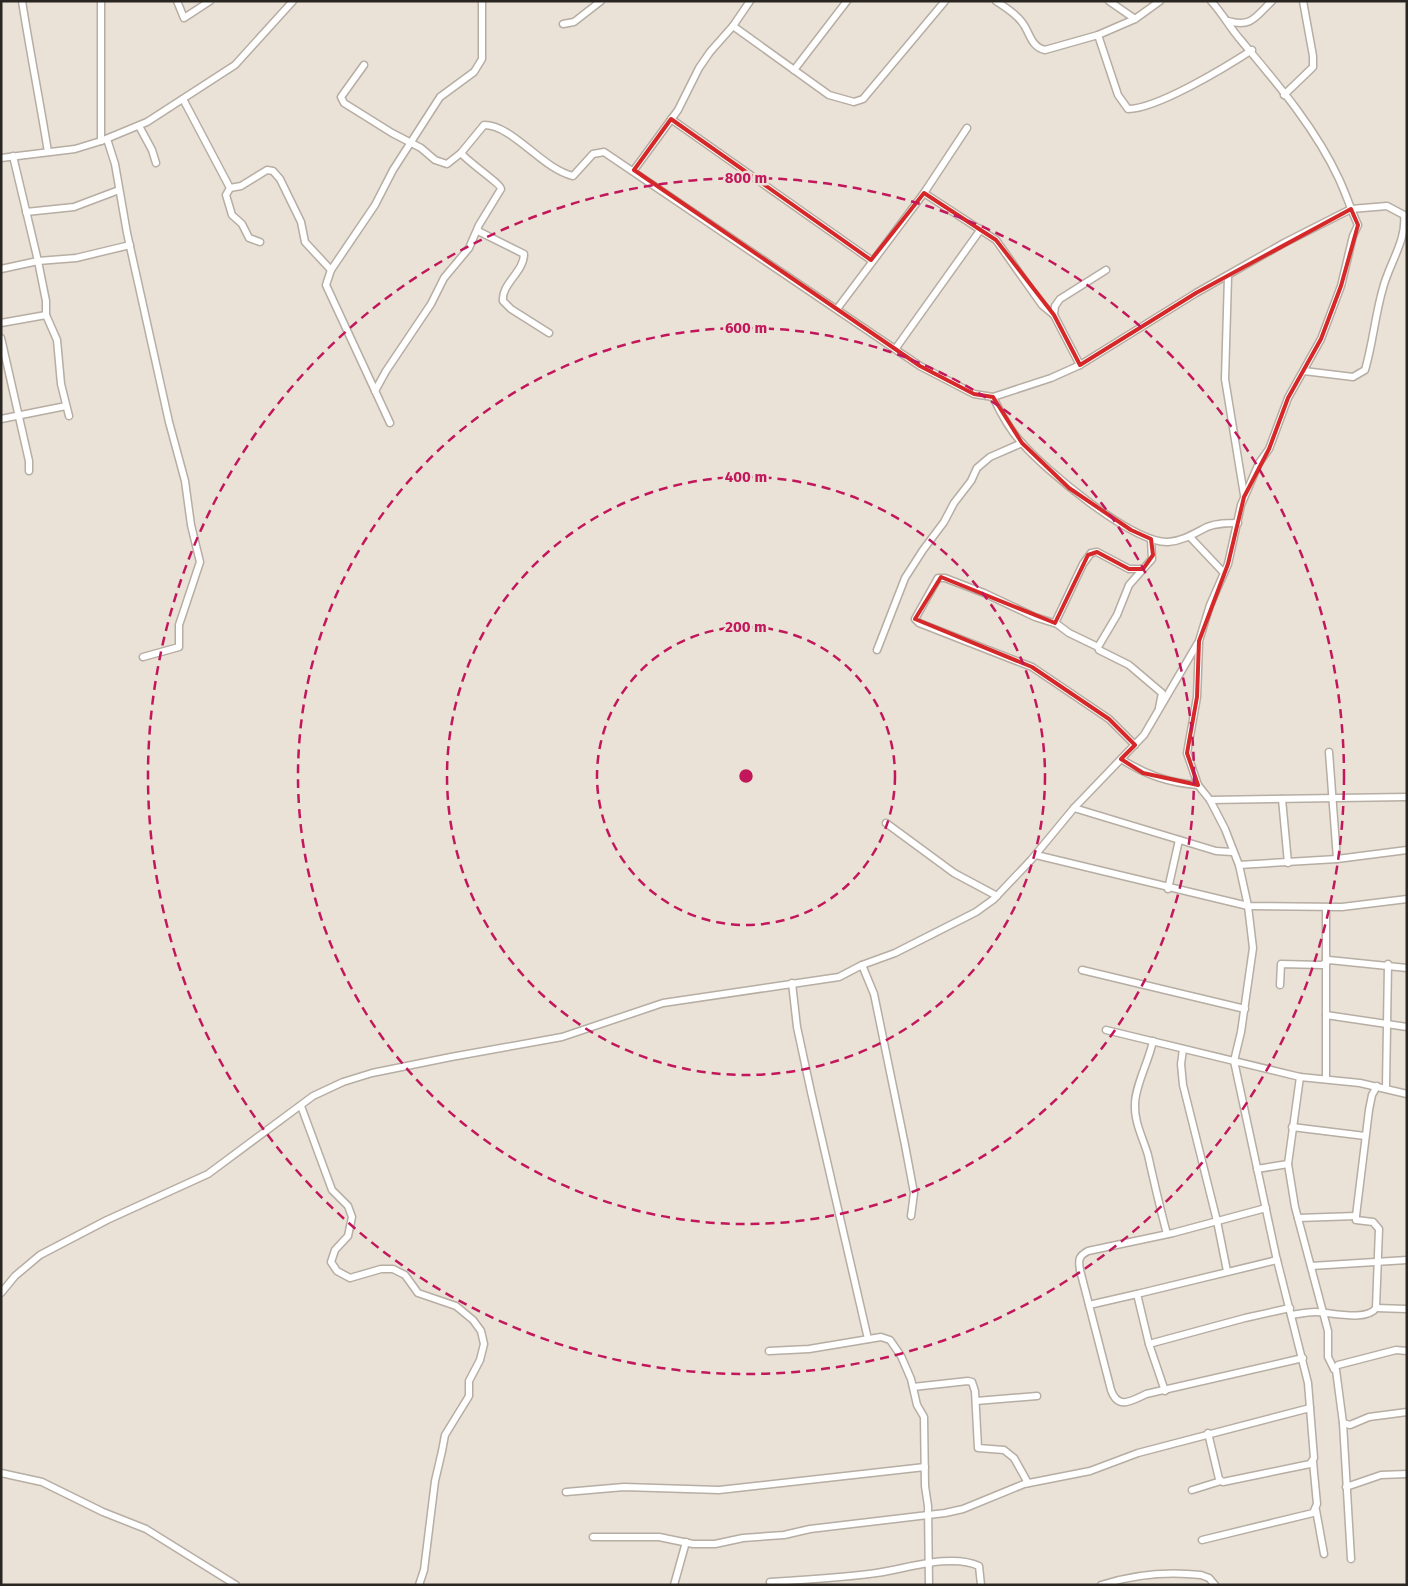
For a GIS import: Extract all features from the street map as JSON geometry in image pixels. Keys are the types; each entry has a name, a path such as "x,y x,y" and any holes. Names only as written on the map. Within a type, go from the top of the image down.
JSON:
{"street":[{"path":"22,1 32,70 39,95 48,152"},
{"path":"101,1 104,140 115,164 130,245 169,422 185,481 191,525 200,562 179,625 179,647 142,657"},
{"path":"177,1 184,18 210,1"},
{"path":"390,423 326,285 331,270 375,205 411,142 440,97 474,72 482,59 482,1"},
{"path":"563,24 574,22 601,1"},
{"path":"634,170 686,97 699,68 710,52 733,26 750,1"},
{"path":"794,70 847,1"},
{"path":"733,26 829,95 854,102 863,99 945,1"},
{"path":"996,1 1022,21 1032,40 1039,48 1045,50 1098,35 1135,19 1160,1"},
{"path":"1109,1 1135,19"},
{"path":"1212,1 1232,29 1252,50 1304,122 1339,178 1358,225 1353,236 1341,286 1321,339 1280,417 1269,449 1259,463 1244,496 1224,573 1210,605 1200,642 1197,697 1187,753 1198,785 1210,800 1225,829 1232,852 1239,865 1248,906 1253,948 1234,1062 1277,1260 1308,1383 1316,1510 1324,1554"},
{"path":"1228,21 1244,25 1251,22 1272,1"},
{"path":"1284,95 1313,67 1313,56 1303,1"},
{"path":"1,158 75,149 139,126 235,65 291,2"},
{"path":"1098,35 1118,95 1128,109 1152,104 1200,81 1252,50"},
{"path":"364,64 341,97 341,100 369,120 411,142 442,163 447,164 461,153 484,125 488,125 516,138 538,157 573,176 597,152 604,152 634,170 777,270 896,348 920,366 974,394 993,397 1051,378 1080,365 1196,292 1228,276 1284,242 1351,209 1386,206 1404,215 1406,227 1383,287 1374,319 1365,370 1353,377 1304,371"},
{"path":"184,99 230,188"},
{"path":"671,119 872,260"},
{"path":"139,126 152,150 156,162"},
{"path":"837,309 924,193 967,128"},
{"path":"375,391 430,304 444,278 464,255 502,186 470,163 461,153"},
{"path":"13,156 38,261 46,301 46,315 58,340 61,384 69,416"},
{"path":"260,242 249,238 242,224 232,215 226,194 230,188 241,186 268,170 273,171 280,179 301,222 305,242 331,270"},
{"path":"26,212 74,207 119,190"},
{"path":"924,193 996,240 1042,305 1054,315 1080,365"},
{"path":"896,348 981,229"},
{"path":"478,231 524,254 523,262 505,292 503,301 511,309 549,333"},
{"path":"1,269 38,261 76,258 130,245"},
{"path":"1054,315 1055,306 1060,299 1106,270"},
{"path":"1228,276 1225,379 1244,496"},
{"path":"1,323 20,318 46,315"},
{"path":"1,338 29,461 29,471"},
{"path":"993,397 1007,425 1022,443 1069,488 1131,530 1152,539 1168,542 1190,537 1216,524 1238,523"},
{"path":"1,419 66,406"},
{"path":"877,650 905,578 971,481 977,468 990,456 1022,443"},
{"path":"1190,537 1224,573"},
{"path":"1098,647 1117,615 1129,585 1153,555 1152,539"},
{"path":"1054,623 1077,576 1091,553 1097,552 1129,569 1143,569"},
{"path":"1135,745 1109,719 1032,667 919,623 915,619 938,578 941,577 970,587 1035,617 1054,623 1085,642 1098,647 1099,650 1129,665 1162,693 1158,714"},
{"path":"1,1293 15,1276 40,1255 107,1220 208,1174 312,1096 372,1073 562,1036 662,1002 839,977 862,965 895,953 976,912 997,896 1036,855 1074,808 1135,745 1158,714 1200,642"},
{"path":"1329,752 1338,858"},
{"path":"1121,759 1143,773 1177,784 1198,785"},
{"path":"1210,800 1333,797 1407,798"},
{"path":"1282,799 1288,863"},
{"path":"1074,808 1216,851 1232,852"},
{"path":"886,823 954,873 997,896"},
{"path":"1168,889 1179,840"},
{"path":"1239,865 1288,863 1407,850"},
{"path":"1036,855 1168,889 1248,906 1326,908 1407,899"},
{"path":"1326,908 1326,1078"},
{"path":"1280,984 1281,964 1322,965 1327,960 1388,964 1407,968"},
{"path":"1386,1087 1388,964"},
{"path":"862,965 874,994 905,1145 914,1193 911,1216"},
{"path":"1082,970 1244,1009"},
{"path":"792,983 797,1027 868,1339"},
{"path":"1326,1015 1407,1028"},
{"path":"1106,1030 1300,1078 1326,1078 1327,1080 1386,1087 1407,1094"},
{"path":"1153,1041 1149,1061 1136,1092 1134,1105 1166,1234"},
{"path":"1183,1049 1181,1064 1183,1085 1217,1221 1227,1271"},
{"path":"1300,1078 1288,1164 1298,1218 1321,1312 1328,1331 1328,1357 1336,1370 1343,1423 1351,1559"},
{"path":"1149,1344 1245,1318 1290,1312 1321,1312 1329,1315 1360,1314 1371,1313 1376,1308 1380,1229 1373,1222 1360,1222 1356,1216 1365,1136 1372,1096 1377,1086"},
{"path":"301,1106 332,1190 348,1206 352,1218 348,1236 335,1250 331,1262 336,1271 350,1278 381,1269 393,1269 404,1275 418,1292 456,1306 481,1331 484,1344 480,1360 469,1382 469,1396 446,1435 442,1451 435,1481 424,1570 418,1585"},
{"path":"1292,1127 1365,1136"},
{"path":"1258,1169 1288,1164"},
{"path":"1266,1208 1081,1255 1078,1260 1080,1270 1114,1398 1119,1402 1128,1402 1146,1394 1303,1358"},
{"path":"1298,1218 1356,1216"},
{"path":"1089,1305 1277,1260"},
{"path":"1311,1266 1379,1264 1407,1260"},
{"path":"1137,1294 1149,1344 1165,1390"},
{"path":"1376,1308 1407,1309"},
{"path":"768,1351 809,1349 887,1337 890,1340 901,1356 913,1387 917,1405 924,1417 929,1585"},
{"path":"1334,1369 1338,1365 1396,1350 1407,1350"},
{"path":"913,1387 968,1380 972,1382 975,1390 978,1448 999,1449 1008,1453 1028,1483"},
{"path":"976,1401 1037,1396"},
{"path":"593,1537 659,1537 686,1542 715,1544 743,1538 784,1535 810,1529 964,1509 1028,1483 1090,1471 1138,1453 1310,1408"},
{"path":"1343,1423 1350,1425 1370,1417 1407,1412"},
{"path":"1208,1434 1220,1482"},
{"path":"1192,1490 1313,1462"},
{"path":"566,1492 624,1487 719,1490 925,1467"},
{"path":"1,1473 42,1482 103,1512 146,1529 236,1585"},
{"path":"1346,1487 1380,1475 1407,1474"},
{"path":"1202,1540 1308,1515 1316,1510"},
{"path":"674,1585 686,1542"},
{"path":"770,1582 871,1574 917,1567 928,1562 974,1564 979,1566 981,1585"},
{"path":"1102,1585 1138,1575 1154,1573 1202,1575 1209,1578 1215,1585"}],"highlighted area":[{"path":"671,119 871,260 924,193 996,240 1054,315 1080,365 1196,293 1351,209 1358,225 1341,286 1321,339 1288,398 1269,449 1244,497 1228,564 1199,641 1197,697 1187,753 1198,785 1143,773 1121,759 1135,745 1109,719 1032,667 915,619 941,577 1055,623 1088,555 1097,552 1129,569 1143,569 1153,555 1151,539 1131,530 1069,488 1022,443 993,397 974,394 920,366 634,170"}]}
